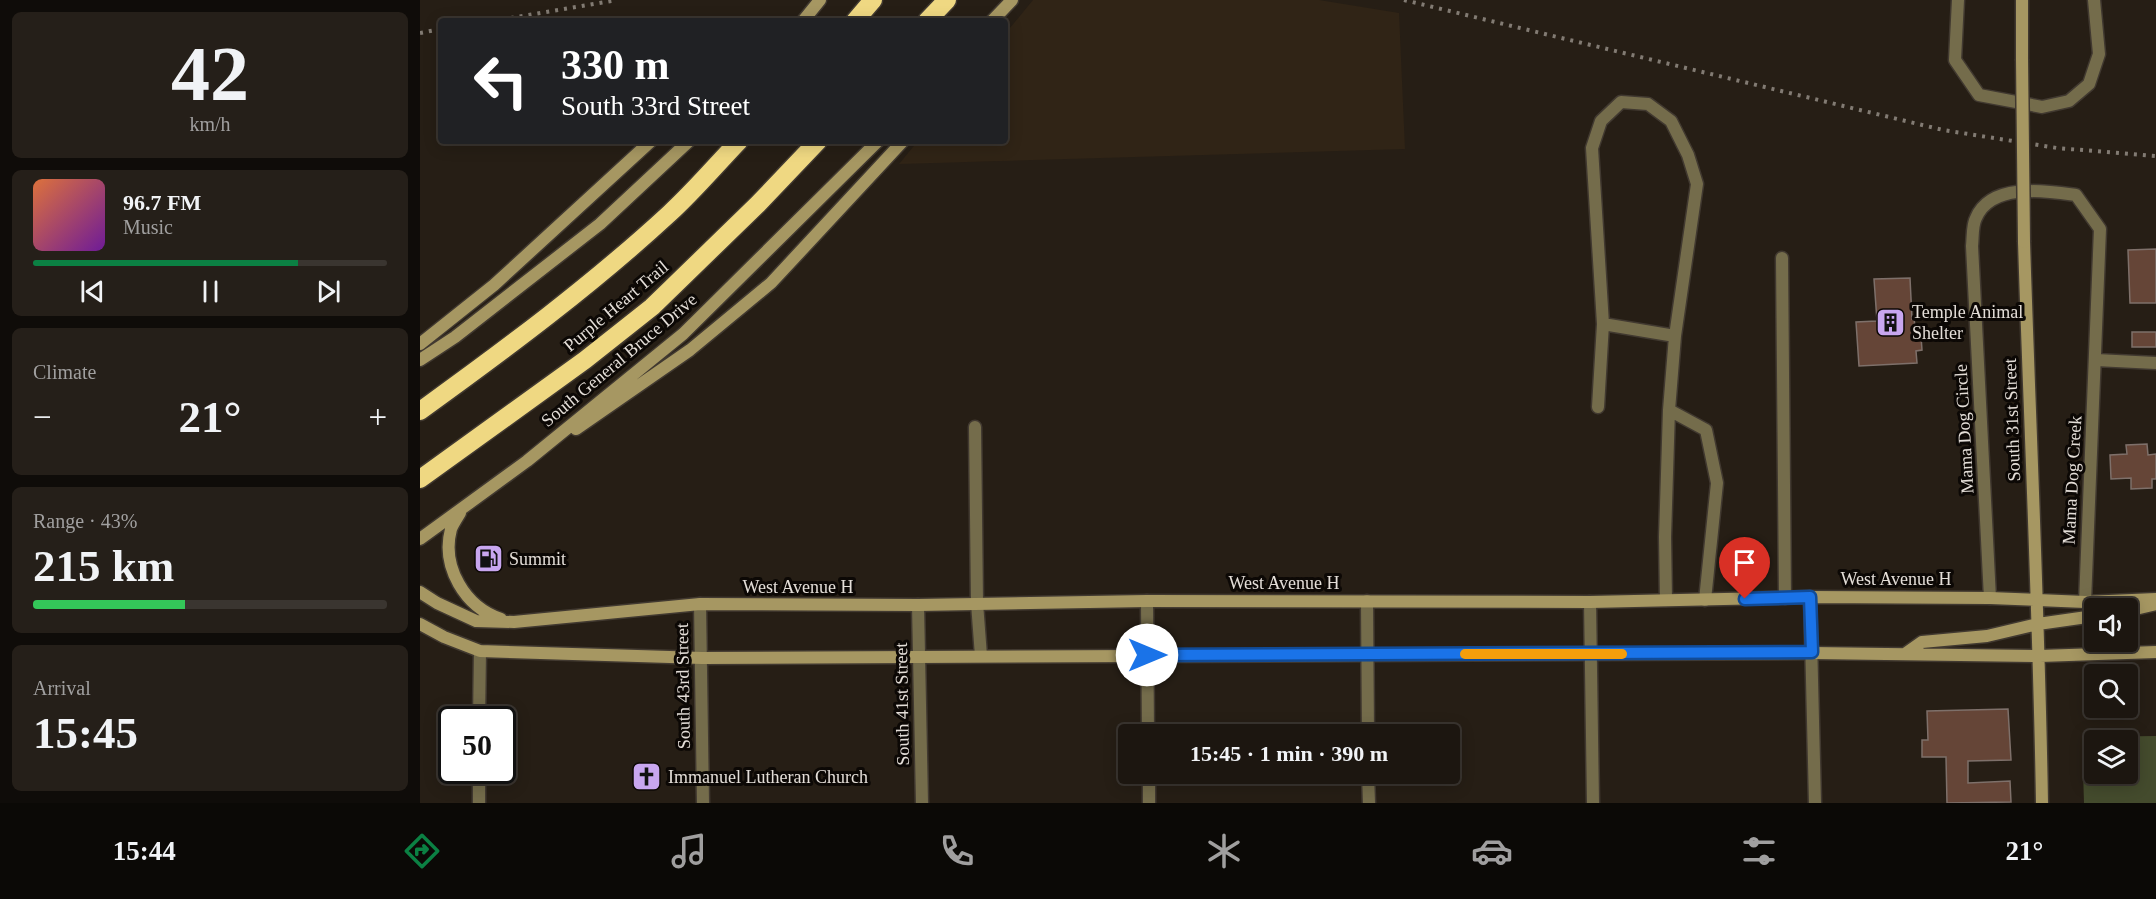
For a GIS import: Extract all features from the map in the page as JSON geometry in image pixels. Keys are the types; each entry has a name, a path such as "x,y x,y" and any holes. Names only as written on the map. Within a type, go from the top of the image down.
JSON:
{"highway":[{"path":"858,18 873,0"},
{"path":"930,18 947,0"},
{"name":"Purple Heart Trail","path":"420,411 506,349 595,279 671,212 736,144"},
{"name":"Purple Heart Trail","path":"420,479 585,360 652,308 758,204 815,144"}],"main road":[{"path":"805,18 820,0"},
{"path":"995,18 1012,0"},
{"name":"South 31st Street","path":"2022,0 2024,242 2040,656 2042,803"},
{"path":"420,345 494,285 648,144"},
{"path":"420,360 455,337 600,224 685,144"},
{"name":"South General Bruce Drive","path":"420,539 527,461 683,334 875,144"},
{"path":"527,461 608,409 690,350 771,284 900,144"},
{"path":"464,507 451,528 449,554 455,579 469,600 490,615 514,622"},
{"name":"West Avenue H","path":"420,592 437,603 476,621 514,622 700,604 918,605 1147,601 1590,602 1810,597 1990,598 2084,602"},
{"name":"West Avenue H","path":"2138,600 2156,599"},
{"path":"2138,608 2156,604"},
{"path":"1905,654 1922,642 1987,636 2038,624 2084,617"},
{"path":"420,624 444,637 480,651 702,658 1812,652 2040,656 2156,652"}],"street":[{"path":"1958,0 1955,60 1979,95 2042,107 2069,101 2089,84 2099,54 2094,0"},
{"path":"1598,407 1603,324 1592,148 1601,121 1621,102 1648,104 1671,121 1688,155 1698,184 1675,336 1669,410 1665,537 1666,600"},
{"name":"Mama Dog Circle","path":"1990,598 1972,246 1975,218 1984,205 2000,195 2033,190 2076,195 2100,229 2096,360"},
{"path":"1782,258 1785,598"},
{"path":"1603,324 1675,336"},
{"path":"2096,360 2156,363"},
{"name":"Mama Dog Creek","path":"2085,598 2096,360"},
{"path":"1669,410 1706,430 1717,483 1705,600"},
{"path":"975,427 977,603 981,656"},
{"path":"1810,597 1815,803"},
{"path":"1147,601 1148,724"},
{"path":"1367,601 1368,724"},
{"path":"1590,602 1593,803"},
{"name":"South 43rd Street","path":"700,604 703,803"},
{"name":"South 41st Street","path":"918,605 922,803"},
{"path":"479,706 480,651"},
{"path":"479,784 479,803"},
{"path":"1149,784 1149,803"},
{"path":"1368,784 1369,803"}],"shaded area":[{"path":"1033,0 1319,0 1399,13 1405,149 899,164 916,144 1008,144 1008,30"},
{"path":"2138,736 2156,736 2156,803 2084,803 2082,737 2084,737 2084,784 2138,784"}],"building":[{"path":"2156,249 2156,303 2130,303 2128,250"},
{"name":"Temple Animal Shelter","path":"1910,278 1912,319 1914,318 1916,337 1921,336 1922,350 1916,351 1917,363 1859,366 1856,322 1877,321 1874,279"},
{"path":"2132,332 2156,332 2156,347 2132,347"},
{"path":"2147,444 2148,455 2156,454 2156,479 2152,479 2152,488 2131,489 2131,478 2111,479 2110,455 2127,454 2126,445"},
{"path":"2008,709 2011,760 1968,761 1968,783 2010,781 2011,802 1947,803 1946,757 1922,757 1922,740 1928,740 1927,711"}],"railway":[{"path":"511,18 617,0"},
{"path":"1404,0 1943,130 2057,148 2156,156"},
{"path":"420,33 438,30"}],"slow traffic":[{"path":"1465,654 1622,654"}],"place":[{"name":"Temple Animal Shelter","path":"1891,322"},
{"name":"Summit","path":"488,559"},
{"name":"Immanuel Lutheran Church","path":"647,777"}],"route":[{"path":"1147,655 1812,652 1810,597 1745,599"}]}
